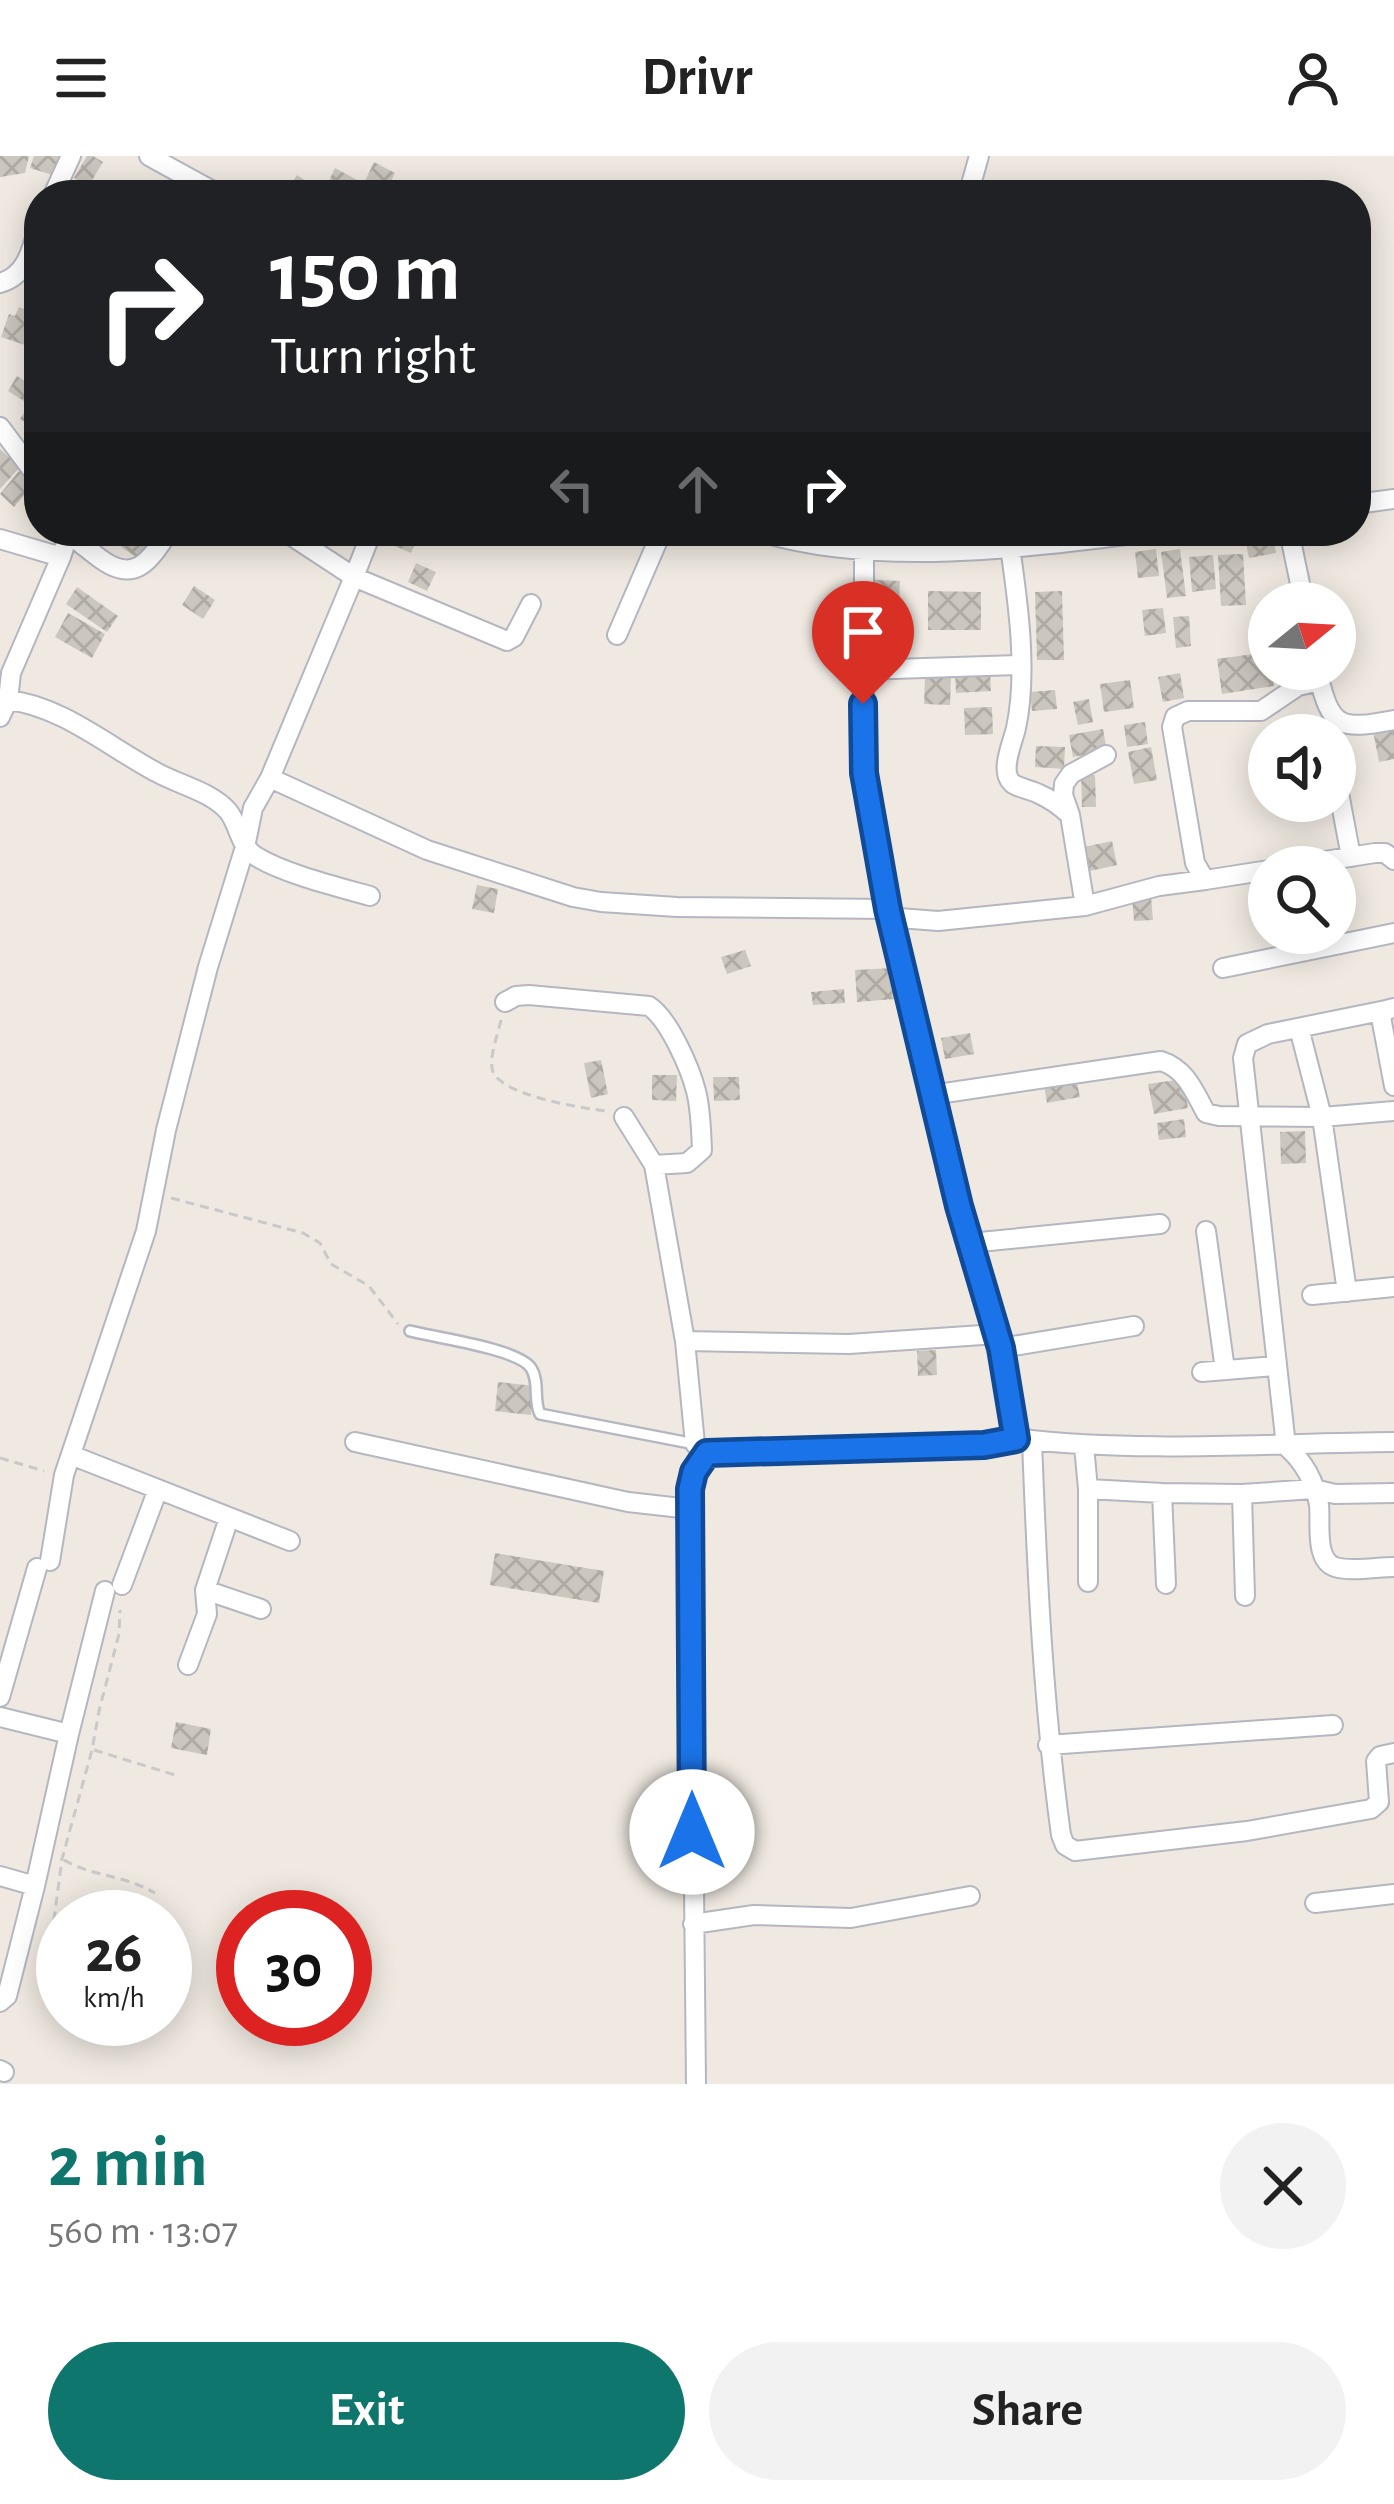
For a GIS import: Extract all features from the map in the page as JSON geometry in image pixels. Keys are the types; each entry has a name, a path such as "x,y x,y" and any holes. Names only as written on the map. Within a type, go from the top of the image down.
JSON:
{"street":[{"path":"149,156 193,180"},
{"path":"0,283 24,265"},
{"path":"0,428 24,459"},
{"path":"26,546 61,557"},
{"path":"64,546 6,670 4,708 33,704 76,725 229,812 245,848 256,857 370,896"},
{"path":"84,546 113,569 126,570 150,559 159,546"},
{"path":"307,546 354,577 507,641 514,637 531,604"},
{"path":"0,1697 7,1638 44,1565 64,1475 146,1231 166,1130 253,808 270,778 366,546"},
{"path":"617,635 656,546"},
{"path":"828,546 864,550 909,546"},
{"path":"1002,546 1027,546"},
{"path":"1292,546 1300,582"},
{"path":"1010,548 1021,665 1008,777 1070,815"},
{"path":"864,550 864,773 888,909 931,1095 1024,1440 1048,1745 1060,1834 1075,1851 1247,1831 1371,1809 1378,1802 1376,1760 1394,1753"},
{"path":"862,670 1021,665"},
{"path":"1205,880 1196,863 1172,727 1175,717 1188,711 1261,711 1292,690"},
{"path":"1322,690 1328,711 1344,724 1394,720"},
{"path":"1085,906 1064,784 1071,774 1106,755"},
{"path":"270,778 428,850 601,902 888,909 899,918 938,921 1085,906 1159,886 1248,873"},
{"path":"229,812 253,808"},
{"path":"1356,857 1385,853 1394,860"},
{"path":"1223,968 1394,933"},
{"path":"505,1002 530,995 655,1010 696,1089 702,1150 687,1163 654,1165"},
{"path":"1390,1009 1268,1034 1247,1044 1243,1058 1286,1446 1304,1464 1314,1489 1327,1562 1344,1568 1394,1567"},
{"path":"1390,1009 1381,1017 1381,1029 1393,1080"},
{"path":"1299,1028 1322,1117 1347,1292"},
{"path":"931,1095 1161,1061 1184,1075 1206,1113 1219,1116 1322,1117 1394,1111"},
{"path":"624,1117 654,1165 701,1448 690,1489 696,2084"},
{"path":"970,1243 1160,1224"},
{"path":"1206,1232 1225,1370"},
{"path":"1312,1295 1394,1287"},
{"path":"685,1341 999,1341 1134,1326"},
{"path":"1202,1372 1276,1366"},
{"path":"701,1448 984,1445 1024,1440 1084,1446 1394,1442"},
{"path":"355,1442 628,1502 690,1509"},
{"path":"1084,1446 1088,1582"},
{"path":"71,1455 290,1541"},
{"path":"1088,1489 1394,1493"},
{"path":"0,2002 7,1996 69,1734 113,1588 158,1490"},
{"path":"1162,1493 1166,1584"},
{"path":"1242,1494 1245,1596"},
{"path":"188,1665 207,1614 206,1590 230,1518"},
{"path":"206,1590 261,1609"},
{"path":"0,1717 69,1734"},
{"path":"1048,1745 1333,1725"},
{"path":"0,1876 35,1886"},
{"path":"1315,1903 1394,1894"},
{"path":"693,1924 754,1916 851,1918 970,1896"}],"lane":[{"path":"410,1331 523,1359 536,1381 540,1414 701,1448"}],"path":[{"path":"505,1002 491,1063 495,1077 506,1086 569,1107 624,1117"},
{"path":"153,1193 303,1233 320,1243 331,1264 369,1286 397,1323 410,1331"},
{"path":"0,1458 64,1475"},
{"path":"58,1890 119,1634 113,1588"},
{"path":"92,1750 175,1775"},
{"path":"62,1859 79,1868 134,1880 149,1890"}],"building":[{"path":"0,156 29,156 25,173 0,177"},
{"path":"34,156 66,156 59,177 30,168"},
{"path":"87,156 103,162 92,180 74,178"},
{"path":"374,162 395,173 392,180 365,180"},
{"path":"335,168 357,180 329,180"},
{"path":"19,307 24,309 24,345 1,337 9,314 15,316"},
{"path":"17,376 24,380 24,401 8,391"},
{"path":"0,449 20,467 0,489"},
{"path":"19,471 24,475 24,496 14,507 0,494"},
{"path":"122,546 146,546 138,558"},
{"path":"1247,546 1275,546 1276,553 1249,558"},
{"path":"1156,549 1159,576 1138,578 1135,552"},
{"path":"1180,549 1186,596 1167,598 1161,552"},
{"path":"1243,554 1246,605 1221,606 1218,555"},
{"path":"1213,555 1216,589 1192,592 1189,557"},
{"path":"416,563 436,572 427,591 408,582"},
{"path":"875,580 900,581 899,601 874,600"},
{"path":"194,586 215,600 203,619 182,605"},
{"path":"77,587 118,616 107,632 66,604"},
{"path":"928,591 981,592 981,630 928,630"},
{"path":"1062,591 1064,660 1037,660 1035,592"},
{"path":"1163,608 1166,633 1145,636 1142,610"},
{"path":"68,613 105,634 92,658 55,637"},
{"path":"1189,616 1191,646 1176,648 1173,617"},
{"path":"1248,655 1248,690 1222,694 1217,659"},
{"path":"990,671 991,691 956,693 955,672"},
{"path":"1180,673 1184,698 1163,702 1158,677"},
{"path":"925,678 951,678 950,705 924,704"},
{"path":"1130,680 1134,708 1104,712 1100,684"},
{"path":"1055,690 1057,709 1032,711 1030,692"},
{"path":"1089,699 1093,722 1078,725 1073,702"},
{"path":"992,707 993,734 965,735 964,708"},
{"path":"1145,722 1148,744 1127,747 1124,725"},
{"path":"1394,727 1394,759 1379,762 1373,731"},
{"path":"1103,729 1107,751 1073,757 1069,735"},
{"path":"1036,746 1065,747 1064,769 1035,767"},
{"path":"1151,747 1157,780 1134,784 1128,752"},
{"path":"1081,775 1095,775 1096,807 1082,807"},
{"path":"1112,841 1117,865 1090,871 1084,847"},
{"path":"477,885 498,889 494,913 472,909"},
{"path":"1151,896 1153,920 1134,921 1132,898"},
{"path":"745,950 751,966 727,974 721,957"},
{"path":"893,968 895,999 857,1002 855,970"},
{"path":"844,989 845,1003 813,1005 811,992"},
{"path":"970,1033 974,1054 945,1059 941,1038"},
{"path":"601,1060 608,1094 591,1098 584,1063"},
{"path":"652,1075 677,1075 676,1101 652,1100"},
{"path":"713,1077 739,1077 740,1100 714,1101"},
{"path":"1076,1079 1080,1097 1047,1103 1044,1085"},
{"path":"1183,1079 1188,1108 1154,1114 1148,1084"},
{"path":"1184,1119 1186,1137 1159,1140 1157,1123"},
{"path":"1305,1131 1306,1163 1281,1164 1280,1132"},
{"path":"936,1350 937,1375 918,1376 917,1351"},
{"path":"498,1382 534,1386 531,1415 495,1411"},
{"path":"495,1553 604,1571 599,1603 490,1585"},
{"path":"176,1722 211,1729 207,1755 171,1748"}],"route":[{"path":"692,1832 690,1489 694,1472 707,1453 984,1445 1016,1439 1001,1348 959,1206 888,909 864,773 863,704"}]}
